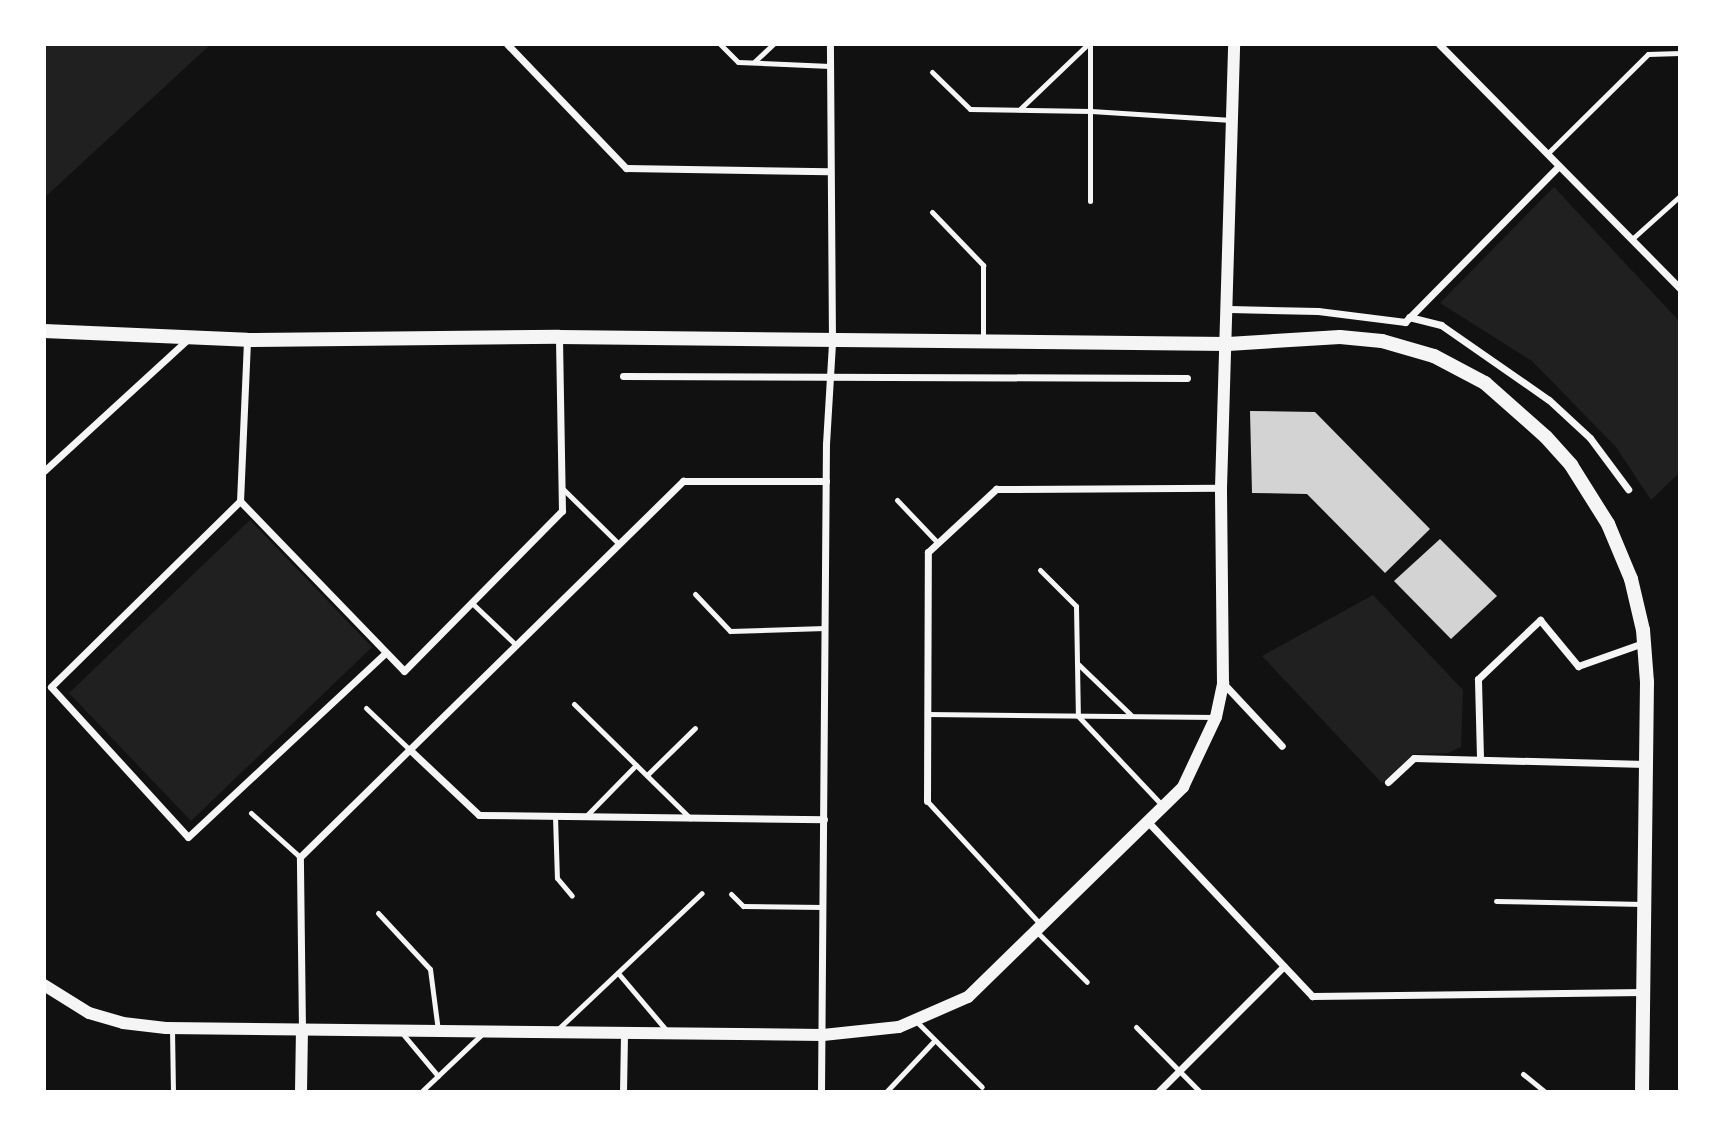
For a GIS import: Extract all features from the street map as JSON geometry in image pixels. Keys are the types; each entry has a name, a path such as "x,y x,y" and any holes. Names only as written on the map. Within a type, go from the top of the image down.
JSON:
{"main road":[{"path":"44,331 247,340 559,337 832,342 1228,344 1340,337 1382,341 1434,356 1485,383 1546,437 1591,496 1622,551 1644,642 1646,764 1642,1092"}],"street":[{"path":"507,44 626,168 828,171"},
{"path":"821,1092 826,481 832,342 828,171 830,44"},
{"path":"44,985 89,1013 123,1023 172,1028 302,1030 823,1035 864,1033 916,1021 968,997 1164,807 1199,761 1216,717 1223,682 1222,488 1229,309 1234,44"},
{"path":"1439,44 1680,288"},
{"path":"1229,309 1318,311 1405,322 1559,166"},
{"path":"1409,317 1441,325 1549,400 1590,438 1628,489"},
{"path":"44,471 189,337"},
{"path":"240,501 384,654 404,671 474,604 562,511 559,337"},
{"path":"247,340 240,501 51,687 188,837 384,654"},
{"path":"622,376 1187,378"},
{"path":"301,1092 300,858 683,481 826,481"},
{"path":"927,801 928,552 996,489 1222,488"},
{"path":"1480,757 1478,679 1540,620 1578,666 1644,642"},
{"path":"1223,682 1282,746"},
{"path":"409,749 479,815 824,819"},
{"path":"1388,782 1414,758 1480,757 1646,764"},
{"path":"1149,823 1312,996 1643,992"},
{"path":"1158,1092 1284,966"},
{"path":"623,1092 624,1033"}],"lane":[{"path":"720,44 738,62 830,66"},
{"path":"754,62 773,44"},
{"path":"1020,110 1089,44"},
{"path":"1089,44 1090,201"},
{"path":"1547,154 1648,54 1680,53"},
{"path":"932,72 970,109 1091,111 1232,120"},
{"path":"1632,239 1680,197"},
{"path":"932,212 983,265 983,341"},
{"path":"562,488 580,502 618,543"},
{"path":"897,500 938,542"},
{"path":"1040,570 1076,606 1078,716 1164,807"},
{"path":"695,594 730,631 825,628"},
{"path":"474,604 516,645"},
{"path":"1077,663 1132,716"},
{"path":"574,704 690,818"},
{"path":"366,708 409,749"},
{"path":"927,714 1216,717"},
{"path":"647,775 695,729"},
{"path":"587,815 636,765"},
{"path":"927,801 1087,982"},
{"path":"251,813 300,858"},
{"path":"555,816 557,878 572,896"},
{"path":"554,1032 702,893"},
{"path":"731,894 743,906 823,907"},
{"path":"1496,901 1644,904"},
{"path":"378,913 430,969 438,1031"},
{"path":"618,973 669,1034"},
{"path":"916,1021 982,1087"},
{"path":"1136,1027 1199,1092"},
{"path":"172,1028 173,1092"},
{"path":"400,1031 438,1076"},
{"path":"421,1092 484,1032"},
{"path":"886,1092 935,1040"},
{"path":"1523,1074 1545,1092"}],"shaded area":[{"path":"44,44 211,44 44,198"},
{"path":"1554,187 1680,322 1680,472 1651,500 1616,447 1532,361 1440,303"},
{"path":"250,520 372,647 191,821 69,693"},
{"path":"1373,595 1463,690 1461,747 1448,753 1413,754 1382,783 1262,656"}],"building":[{"path":"1250,411 1315,412 1430,529 1385,573 1307,494 1252,493"},
{"path":"1440,539 1497,596 1451,639 1394,581"}]}
